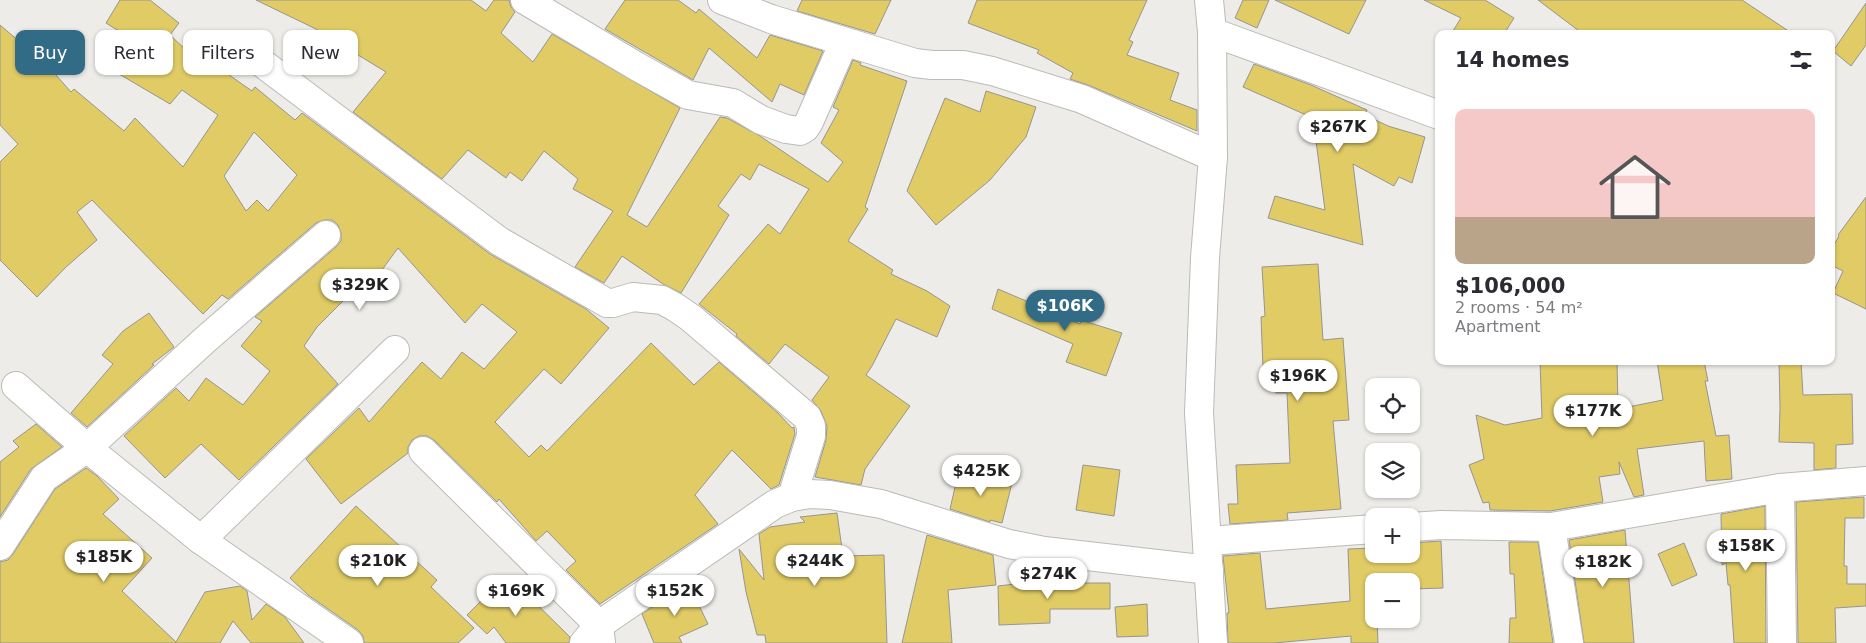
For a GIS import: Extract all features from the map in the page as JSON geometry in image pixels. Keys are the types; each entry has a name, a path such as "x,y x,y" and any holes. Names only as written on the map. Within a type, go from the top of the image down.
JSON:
{"street":[{"path":"525,0 688,95 733,103 761,120 800,131 810,122 844,42"},
{"path":"722,0 771,19 915,63 963,65 992,71 1082,98 1213,157"},
{"path":"1209,0 1212,32 1213,157 1205,258 1199,413 1213,643"},
{"path":"1212,32 1435,114"},
{"path":"273,71 500,241 607,303 633,297 662,300 691,318 807,417 811,426 811,436 792,497"},
{"path":"0,546 44,478 87,448 206,339 326,235"},
{"path":"201,540 395,350"},
{"path":"16,386 87,448 201,540 337,640"},
{"path":"423,451 595,637 775,504 792,497 810,494 830,495 881,504 1009,544 1044,551 1209,570"},
{"path":"1420,526 1551,526 1780,488 1866,481"},
{"path":"1780,488 1782,643"},
{"path":"1551,526 1569,643"},
{"path":"1208,541 1365,530"}],"building":[{"path":"120,0 150,0 179,23 173,31 117,30 106,23"},
{"path":"256,0 471,0 486,11 494,0 509,0 515,12 501,33 533,62 552,34 680,108 627,215 647,227 720,117 727,118 760,136 828,182 843,162 821,143 839,110 833,107 853,60 861,63 860,65 907,81 865,207 868,209 848,241 893,270 891,274 927,291 950,306 937,337 896,319 866,375 910,406 865,469 861,485 815,477 826,440 827,426 821,411 812,400 829,377 785,344 769,364 736,336 737,334 699,304 768,224 780,234 809,189 759,164 750,180 741,174 718,206 729,215 681,293 663,284 622,256 604,283 575,267 613,211 573,189 578,179 544,151 522,181 510,172 506,178 468,150 442,179 353,112 386,72 358,55 358,30 318,30"},
{"path":"625,0 678,0 696,13 699,9 757,58 770,35 823,51 804,95 780,84 772,102 709,48 693,80 605,29"},
{"path":"802,0 891,0 875,34 797,11"},
{"path":"977,0 1147,0 1129,40 1133,42 1127,55 1179,73 1170,100 1197,110 1197,131 1070,79 1073,73 1037,53 1039,50 968,23"},
{"path":"1243,0 1269,0 1257,28 1235,18"},
{"path":"1275,0 1366,0 1349,34"},
{"path":"1424,0 1485,0 1514,18 1506,30 1454,30 1461,18"},
{"path":"1538,0 1742,0 1787,30 1578,30"},
{"path":"1866,3 1866,45 1851,66 1835,53 1835,48"},
{"path":"0,25 15,38 15,75 56,75 71,92 74,89 124,131 135,118 183,167 218,115 182,90 170,104 121,75 173,75 173,38 183,47 183,75 229,75 252,91 255,87 295,120 302,113 490,254 586,309 609,328 561,384 544,369 495,422 529,457 541,445 547,451 651,343 694,385 719,362 778,413 792,428 794,427 795,434 779,485 771,489 732,450 695,495 718,524 600,604 566,570 576,561 547,531 536,541 499,499 497,502 434,440 427,436 419,436 412,440 408,447 408,453 341,504 306,459 359,408 369,422 422,362 441,379 462,352 484,369 517,332 482,304 465,323 398,248 357,304 348,296 317,327 304,346 338,384 239,480 201,444 165,478 124,436 176,388 189,401 206,378 243,405 270,371 241,346 262,321 255,317 336,247 341,241 341,233 338,225 332,220 316,223 228,299 222,295 203,314 92,200 77,212 97,240 66,267 37,297 0,260 0,162 18,144 0,125","holes":["254,132 297,175 268,211 257,200 246,211 224,176"]},
{"path":"1254,64 1311,85 1367,110 1365,115 1388,126 1425,137 1412,183 1399,177 1394,186 1353,164 1363,245 1268,218 1275,196 1325,210 1313,118 1243,87"},
{"path":"986,91 1036,107 1026,137 990,180 936,225 907,191 945,98 980,112"},
{"path":"1866,197 1866,309 1835,294 1835,289 1843,271 1835,267 1835,243 1838,235"},
{"path":"1318,264 1323,340 1343,338 1349,420 1333,421 1341,509 1287,513 1288,520 1230,524 1228,504 1238,504 1236,465 1290,463 1287,393 1276,393 1275,367 1263,368 1261,317 1265,316 1262,267"},
{"path":"998,289 1080,324 1081,320 1122,333 1106,376 1066,362 1073,344 992,309"},
{"path":"149,313 174,347 152,364 154,365 87,427 71,413 113,364 102,355 123,331"},
{"path":"1540,365 1617,365 1618,409 1663,400 1658,365 1705,365 1708,381 1705,381 1716,436 1729,435 1732,479 1706,481 1704,441 1637,449 1644,495 1634,497 1619,462 1620,474 1599,477 1603,502 1550,511 1490,510 1489,502 1483,503 1469,465 1484,459 1476,415 1505,425 1542,418"},
{"path":"1779,365 1801,365 1803,395 1852,394 1853,444 1836,445 1836,468 1814,470 1814,443 1779,442"},
{"path":"36,424 62,447 31,469 0,517 0,462 19,447 13,441"},
{"path":"1083,465 1120,470 1114,516 1076,510"},
{"path":"86,468 97,476 119,499 103,514 152,558 122,591 176,642 205,592 240,586 247,591 252,620 266,604 285,617 304,643 251,643 233,621 220,643 0,643 0,562 8,560 13,554 55,489"},
{"path":"959,470 1012,483 1002,523 990,520 990,522 950,509"},
{"path":"1864,497 1864,518 1845,518 1844,566 1847,566 1847,584 1866,584 1866,606 1835,608 1836,643 1798,643 1796,502"},
{"path":"356,506 437,580 431,587 474,628 458,643 364,643 363,636 358,630 308,595 290,578"},
{"path":"1765,506 1766,643 1734,643 1730,585 1728,585 1726,563 1722,565 1721,514"},
{"path":"837,513 843,556 884,555 887,643 766,643 765,635 757,635 746,592 739,549 764,580 759,534 770,527 805,522 800,517"},
{"path":"1625,530 1634,643 1584,643 1569,540"},
{"path":"927,535 993,555 996,585 948,590 952,643 902,643"},
{"path":"1441,541 1443,588 1420,589 1420,573 1365,573 1365,628 1377,628 1378,643 1351,643 1351,636 1274,643 1228,643 1227,613 1229,613 1223,556 1260,553 1266,609 1350,601 1348,549 1365,548 1365,563 1420,563 1420,542"},
{"path":"1509,542 1538,542 1553,643 1509,643 1510,618 1516,618 1514,574 1510,574"},
{"path":"1684,543 1697,575 1672,586 1658,554"},
{"path":"507,575 570,637 569,643 506,643 494,627 487,634 467,615"},
{"path":"1059,579 1059,583 1110,583 1110,609 1050,609 1050,623 999,625 998,586"},
{"path":"688,583 708,624 679,637 682,643 654,643 642,614"},
{"path":"1147,604 1148,636 1117,637 1115,607"}]}
